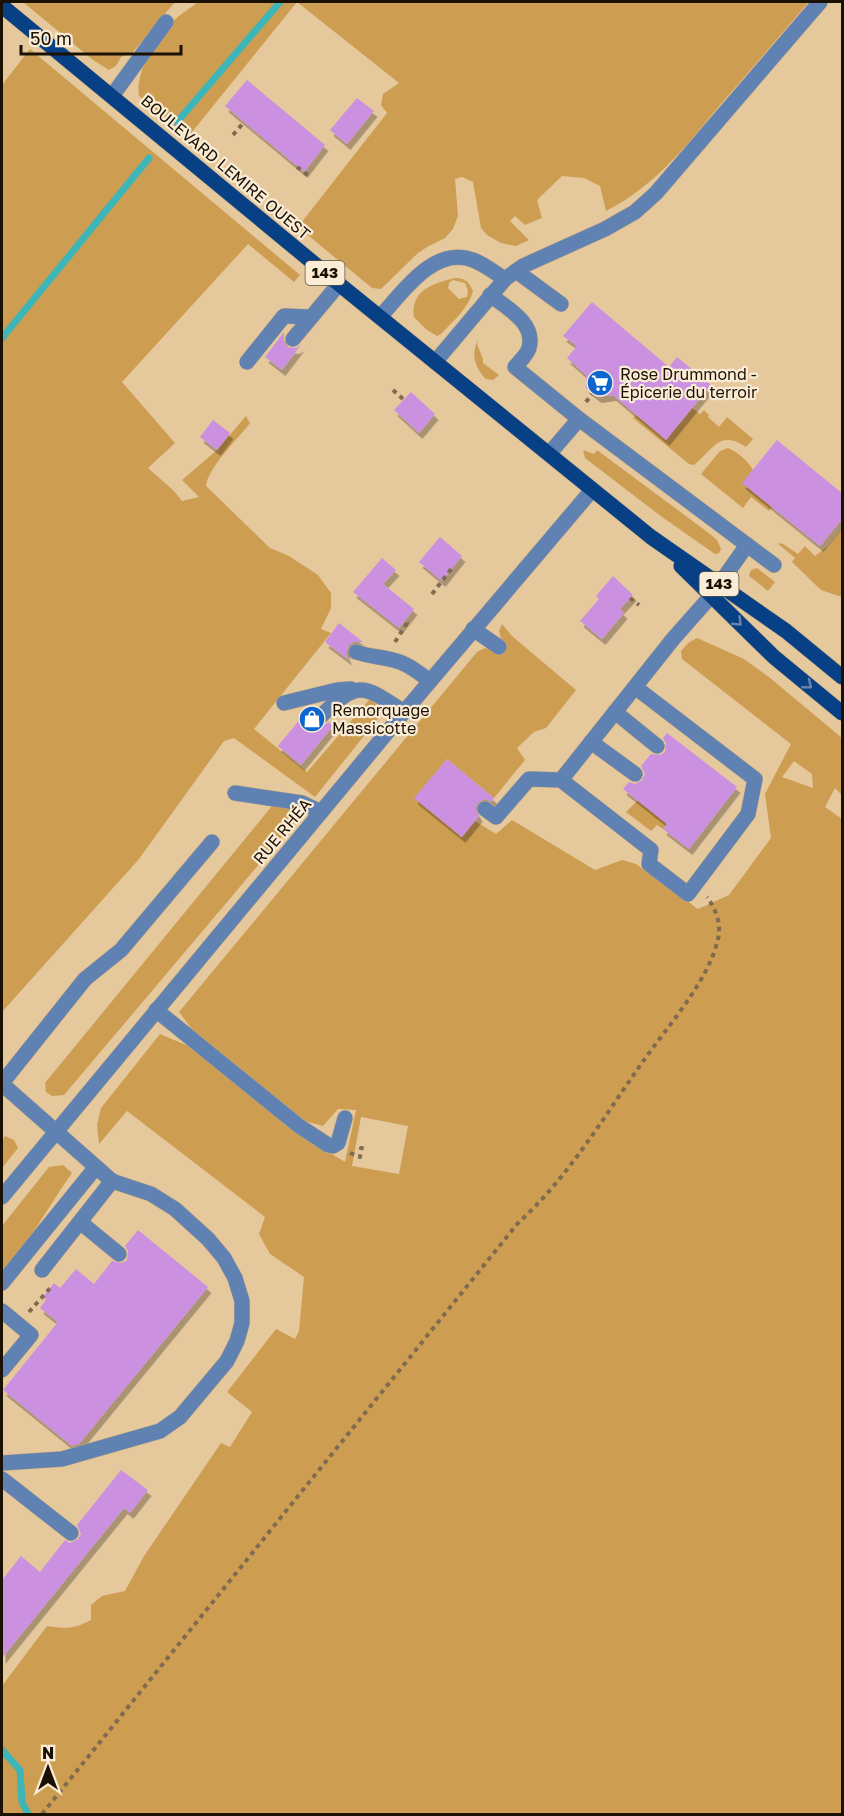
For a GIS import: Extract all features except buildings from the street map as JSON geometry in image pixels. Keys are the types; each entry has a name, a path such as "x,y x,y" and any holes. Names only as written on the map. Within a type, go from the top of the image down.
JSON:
{"main road":[{"name":"BOULEVARD LEMIRE OUEST","path":"2,6 380,318 715,590 774,657 843,713"},
{"name":"BOULEVARD LEMIRE OUEST","path":"715,590 786,630 843,676"}],"street":[{"path":"435,362 490,295 510,275 536,259 605,229 635,212 656,193 820,2"},
{"path":"112,96 166,22"},
{"path":"380,318 428,268 443,260 458,258 475,260 510,275 561,304"},
{"path":"293,339 339,284"},
{"path":"490,295 527,325 530,333 528,351 515,367 579,419 774,565"},
{"path":"247,362 284,316 311,317"},
{"path":"549,454 579,419"},
{"name":"RUE RHÉA","path":"2,1197 404,712 592,490"},
{"path":"561,780 715,590 747,545"},
{"path":"474,629 499,647"},
{"path":"356,652 405,664 430,681"},
{"path":"485,809 496,817 529,779 561,780 651,850 649,864 688,894 748,814 755,779 635,687"},
{"path":"321,716 341,696 358,689"},
{"path":"284,703 337,690 358,689 371,691 404,712"},
{"path":"615,712 657,746"},
{"path":"591,742 635,774"},
{"path":"235,793 302,803 321,812"},
{"path":"2,1463 62,1459 160,1431 180,1417 227,1361 237,1341 242,1323 242,1301 235,1278 224,1258 208,1239 175,1209 151,1194 112,1181 2,1084 85,979 122,950 212,842"},
{"path":"156,1010 299,1126 328,1145 333,1146 338,1143 345,1118"},
{"path":"2,1283 96,1167"},
{"path":"42,1270 112,1181"},
{"path":"80,1222 119,1254"},
{"path":"2,1311 31,1335 2,1370"},
{"path":"2,1479 71,1533"}],"path":[{"path":"233,135 244,122"},
{"path":"297,167 309,176"},
{"path":"393,390 404,400"},
{"path":"432,594 452,568"},
{"path":"630,598 639,605"},
{"path":"384,658 408,623 405,621"},
{"path":"42,1815 518,1223 540,1203 702,978 719,938 716,910 704,893 694,884"},
{"path":"19,1325 48,1291"}],"shaded area":[{"path":"23,2 175,2 132,53 121,57 116,66 109,70 93,60"},
{"path":"198,2 297,2 188,137 139,96 139,87 147,59 163,33 175,19"},
{"path":"297,2 807,2 807,4 682,150 654,178 623,201 606,211 600,186 584,178 562,176 537,200 542,218 525,225 515,216 510,221 529,240 516,246 501,243 487,235 481,228 473,182 462,177 455,179 458,216 453,229 445,238 418,253 381,289 372,288 298,227 387,113 381,105 383,94 399,83"},
{"path":"30,49 300,275 294,282 248,244 122,382 175,443 148,468 182,501 199,497 182,480 217,450 246,416 250,423 212,470 206,486 270,548 289,556 318,575 331,593 331,608 321,629 331,633 254,729 307,772 370,699 384,711 315,797 234,738 224,741 139,859 2,1012 2,85"},
{"path":"459,278 464,280 473,291 460,314 437,336 414,317 414,308 416,300 425,289","holes":["453,280 465,283 468,291 467,297 459,299 448,288 449,283"]},
{"path":"479,339 477,344 483,363 499,375 493,380 486,379 475,360 476,344"},
{"path":"692,408 700,414 704,410 719,427 727,417 753,439 746,447 737,442 723,441 694,465 689,464 633,418 636,415 666,439"},
{"path":"728,448 750,465 772,507 769,511 751,497 743,508 701,474 720,451"},
{"path":"583,450 594,454 597,450 710,534 717,540 721,549 719,553 715,554 662,517 585,458"},
{"path":"842,529 842,597 821,590 792,562 795,558 777,543 783,544 798,554 805,546 815,556 827,547"},
{"path":"757,568 775,582 768,591 749,576 751,570"},
{"path":"502,624 512,636 576,690 546,728 534,732 517,748 525,760 494,798 447,759 415,798 461,837 475,821 496,834 512,820 595,870 622,860 636,864 698,909 729,895 771,838 765,794 791,744 682,659 681,651 697,638 744,659 842,738 842,795 835,788 825,807 842,819 842,1814 2,1814 2,1686 47,1626 70,1628 85,1623 91,1620 91,1605 102,1596 125,1591 144,1556 221,1443 230,1447 252,1412 227,1392 276,1329 295,1339 299,1331 304,1277 270,1254 259,1234 265,1217 127,1111 99,1144 97,1125 101,1108 160,1034 193,1048 290,1129 345,1162 356,1110 338,1109 323,1126 301,1120 194,1032 179,1012 477,652 485,648 495,650 503,646 499,631","holes":["794,761 812,774 813,788 782,777","361,1117 408,1126 399,1174 352,1166"]},
{"path":"638,800 667,824 663,829 657,825 651,831 626,812"},
{"path":"282,803 299,817 64,1095 52,1096 46,1092 45,1083 272,806"},
{"path":"5,1136 14,1140 18,1148 2,1168 2,1141"},
{"path":"63,1165 72,1173 2,1276 2,1226 49,1167"}],"waterway":[{"path":"177,122 280,2"},
{"path":"2,338 149,158"},
{"path":"2,1750 20,1770 22,1802 28,1814"}],"place":[{"name":"Rose Drummond - Épicerie du terroir","path":"600,383"},
{"name":"Remorquage Massicotte","path":"312,719"}]}
